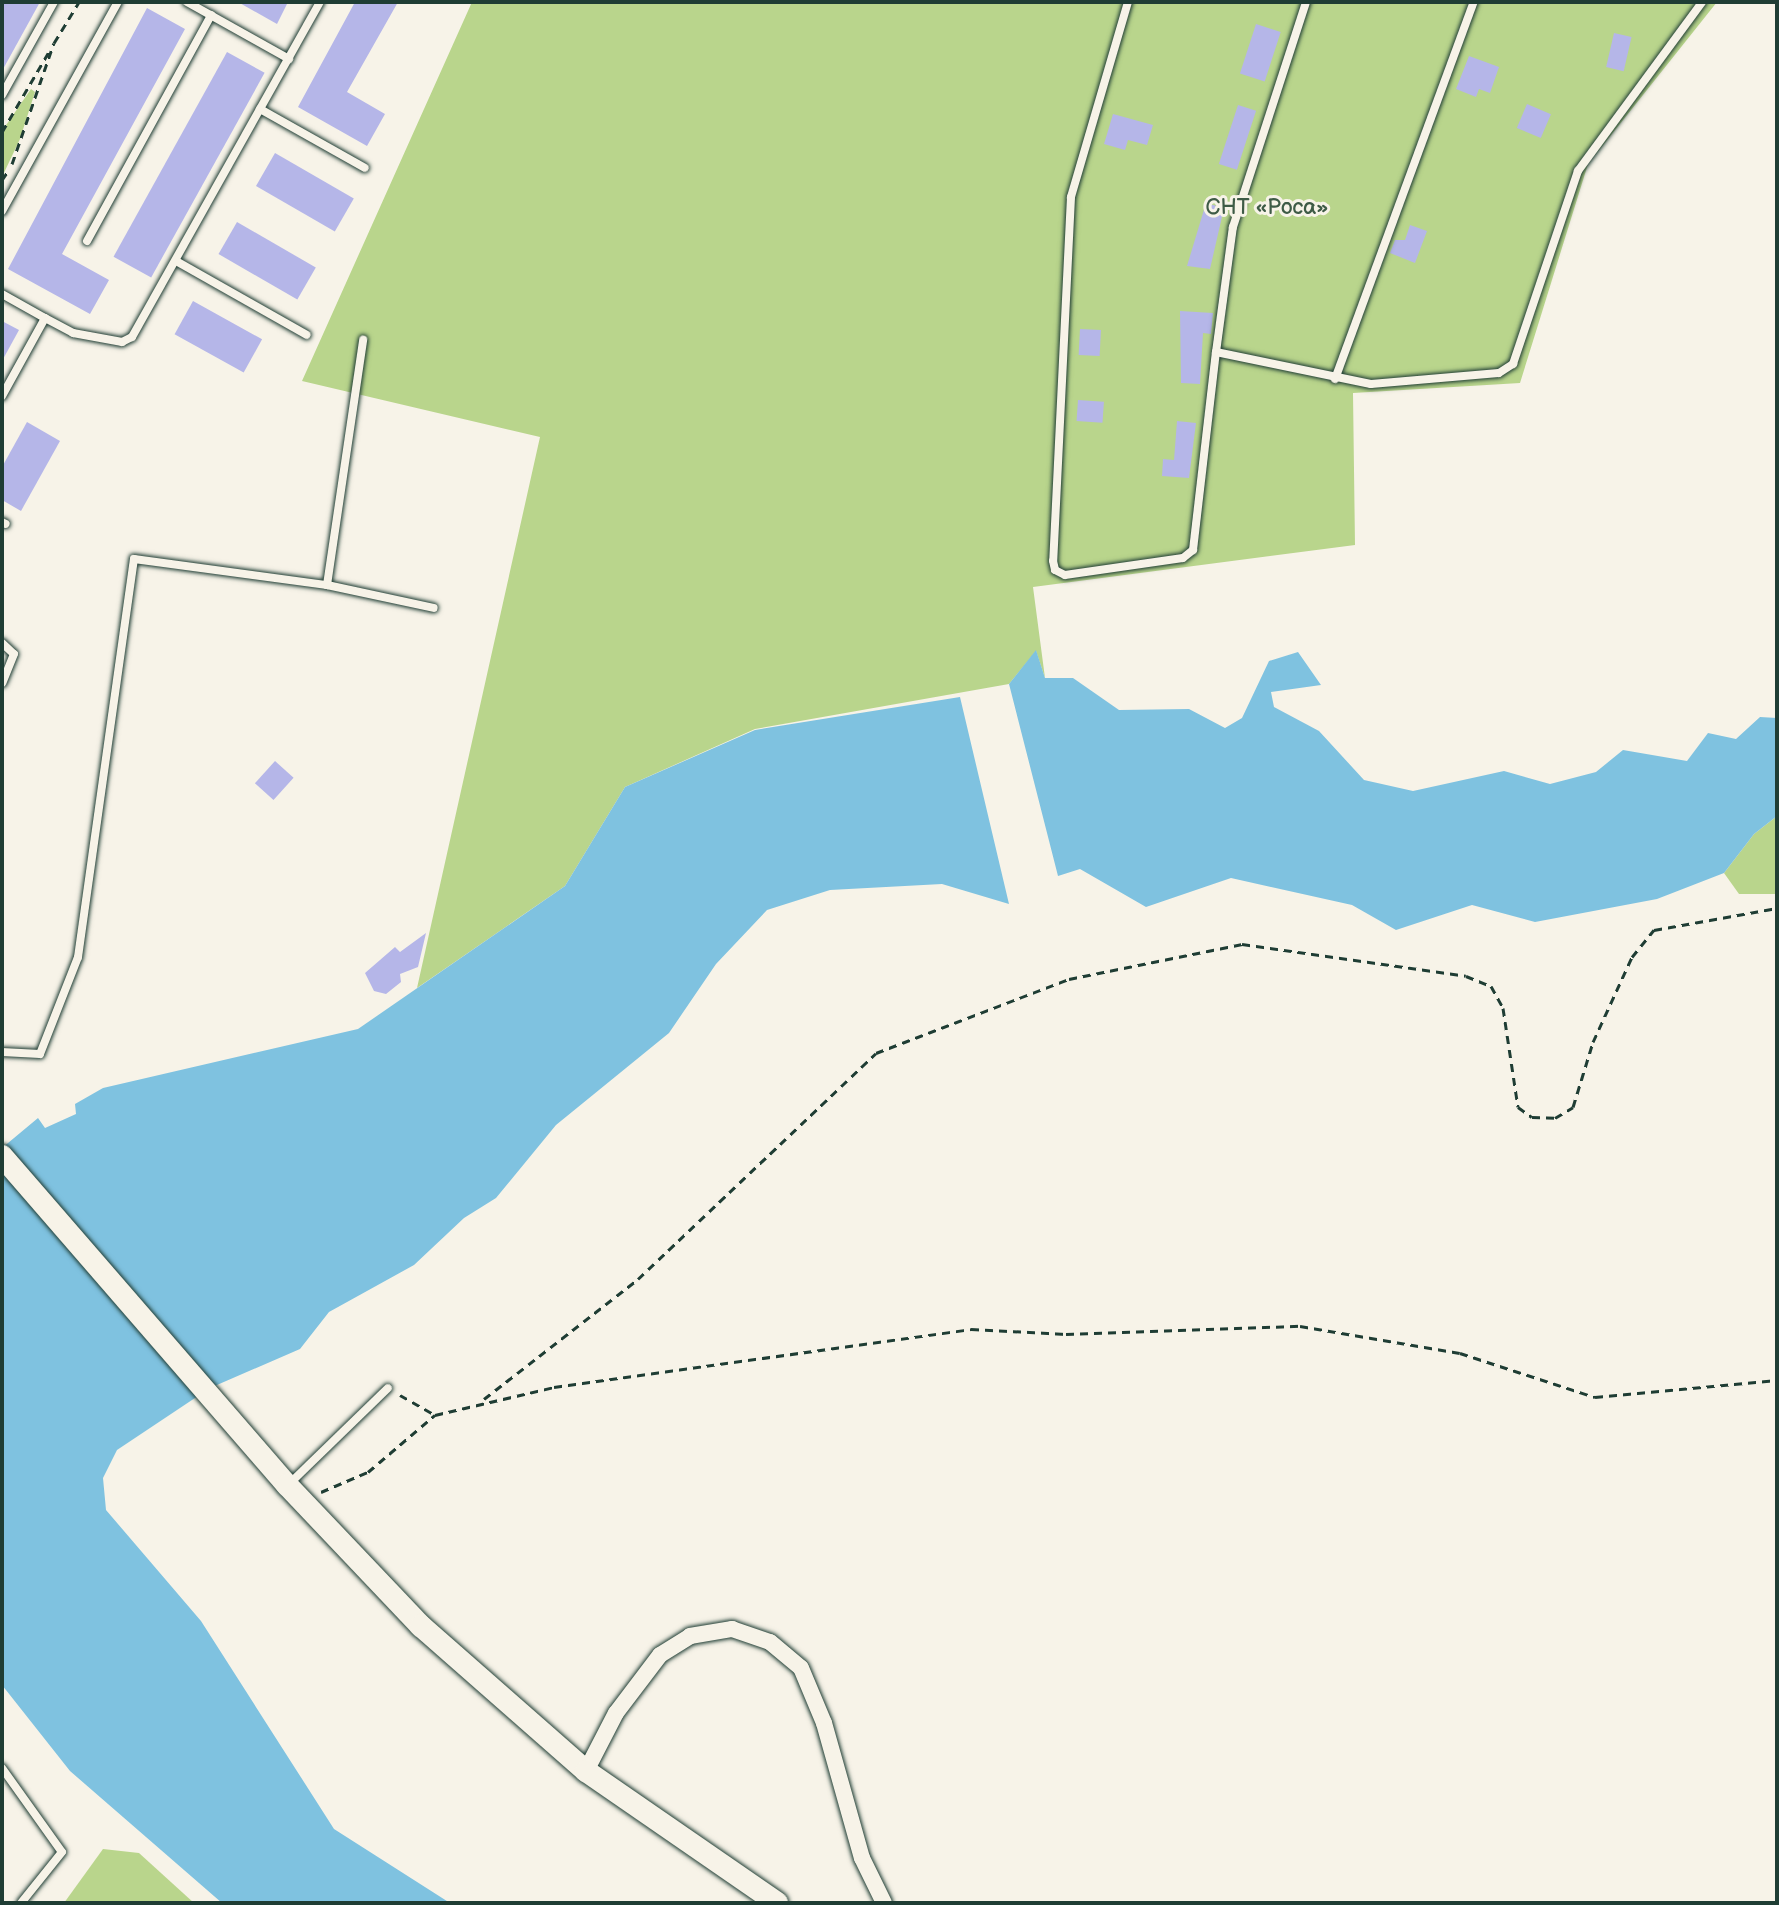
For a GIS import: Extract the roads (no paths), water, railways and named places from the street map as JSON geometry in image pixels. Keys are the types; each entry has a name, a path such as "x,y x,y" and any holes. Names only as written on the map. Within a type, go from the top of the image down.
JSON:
{"main road":[{"path":"2,1156 287,1485 421,1626 586,1771 777,1903"}],"street":[{"path":"586,1771 616,1713 660,1655 690,1636 732,1629 770,1642 801,1668 862,1858 884,1903"}],"lane":[{"path":"2,95 54,2"},
{"path":"2,211 118,2"},
{"path":"187,2 289,59"},
{"path":"2,294 73,333 122,342 138,329 320,2"},
{"path":"1128,2 1071,197 1053,561 1059,574 1183,558 1193,550 1233,227 1306,2"},
{"path":"1335,379 1474,2"},
{"path":"1216,352 1335,379 1404,384 1499,373 1513,364 1578,171 1702,2"},
{"path":"87,241 211,15"},
{"path":"260,109 365,168"},
{"path":"176,261 307,335"},
{"path":"2,396 45,318"},
{"path":"327,585 363,340"},
{"path":"2,1052 40,1054 78,957 134,559 327,585 434,608"},
{"path":"2,643 14,654 2,683"},
{"path":"287,1485 388,1388"},
{"path":"2,1768 62,1852 21,1903"}],"water":[{"path":"1036,650 1045,678 1073,678 1119,710 1189,709 1225,728 1242,718 1269,661 1298,652 1321,685 1271,692 1274,707 1319,731 1364,780 1413,791 1504,771 1550,784 1596,772 1623,750 1687,761 1708,733 1736,739 1760,717 1777,718 1777,816 1754,834 1724,873 1657,899 1535,922 1472,905 1396,930 1352,905 1231,878 1146,907 1080,869 1058,876 1009,684"},
{"path":"960,697 1009,904 942,884 830,890 767,910 716,964 669,1033 556,1125 496,1198 464,1218 414,1265 329,1312 300,1349 210,1388 117,1450 103,1478 106,1510 201,1621 334,1829 450,1903 222,1903 70,1771 2,1685 2,1148 38,1118 45,1128 76,1114 75,1104 103,1088 358,1029 565,886 625,787 755,730"}],"park label":[{"name":"СНТ «Роса»","path":"1267,208"}]}
